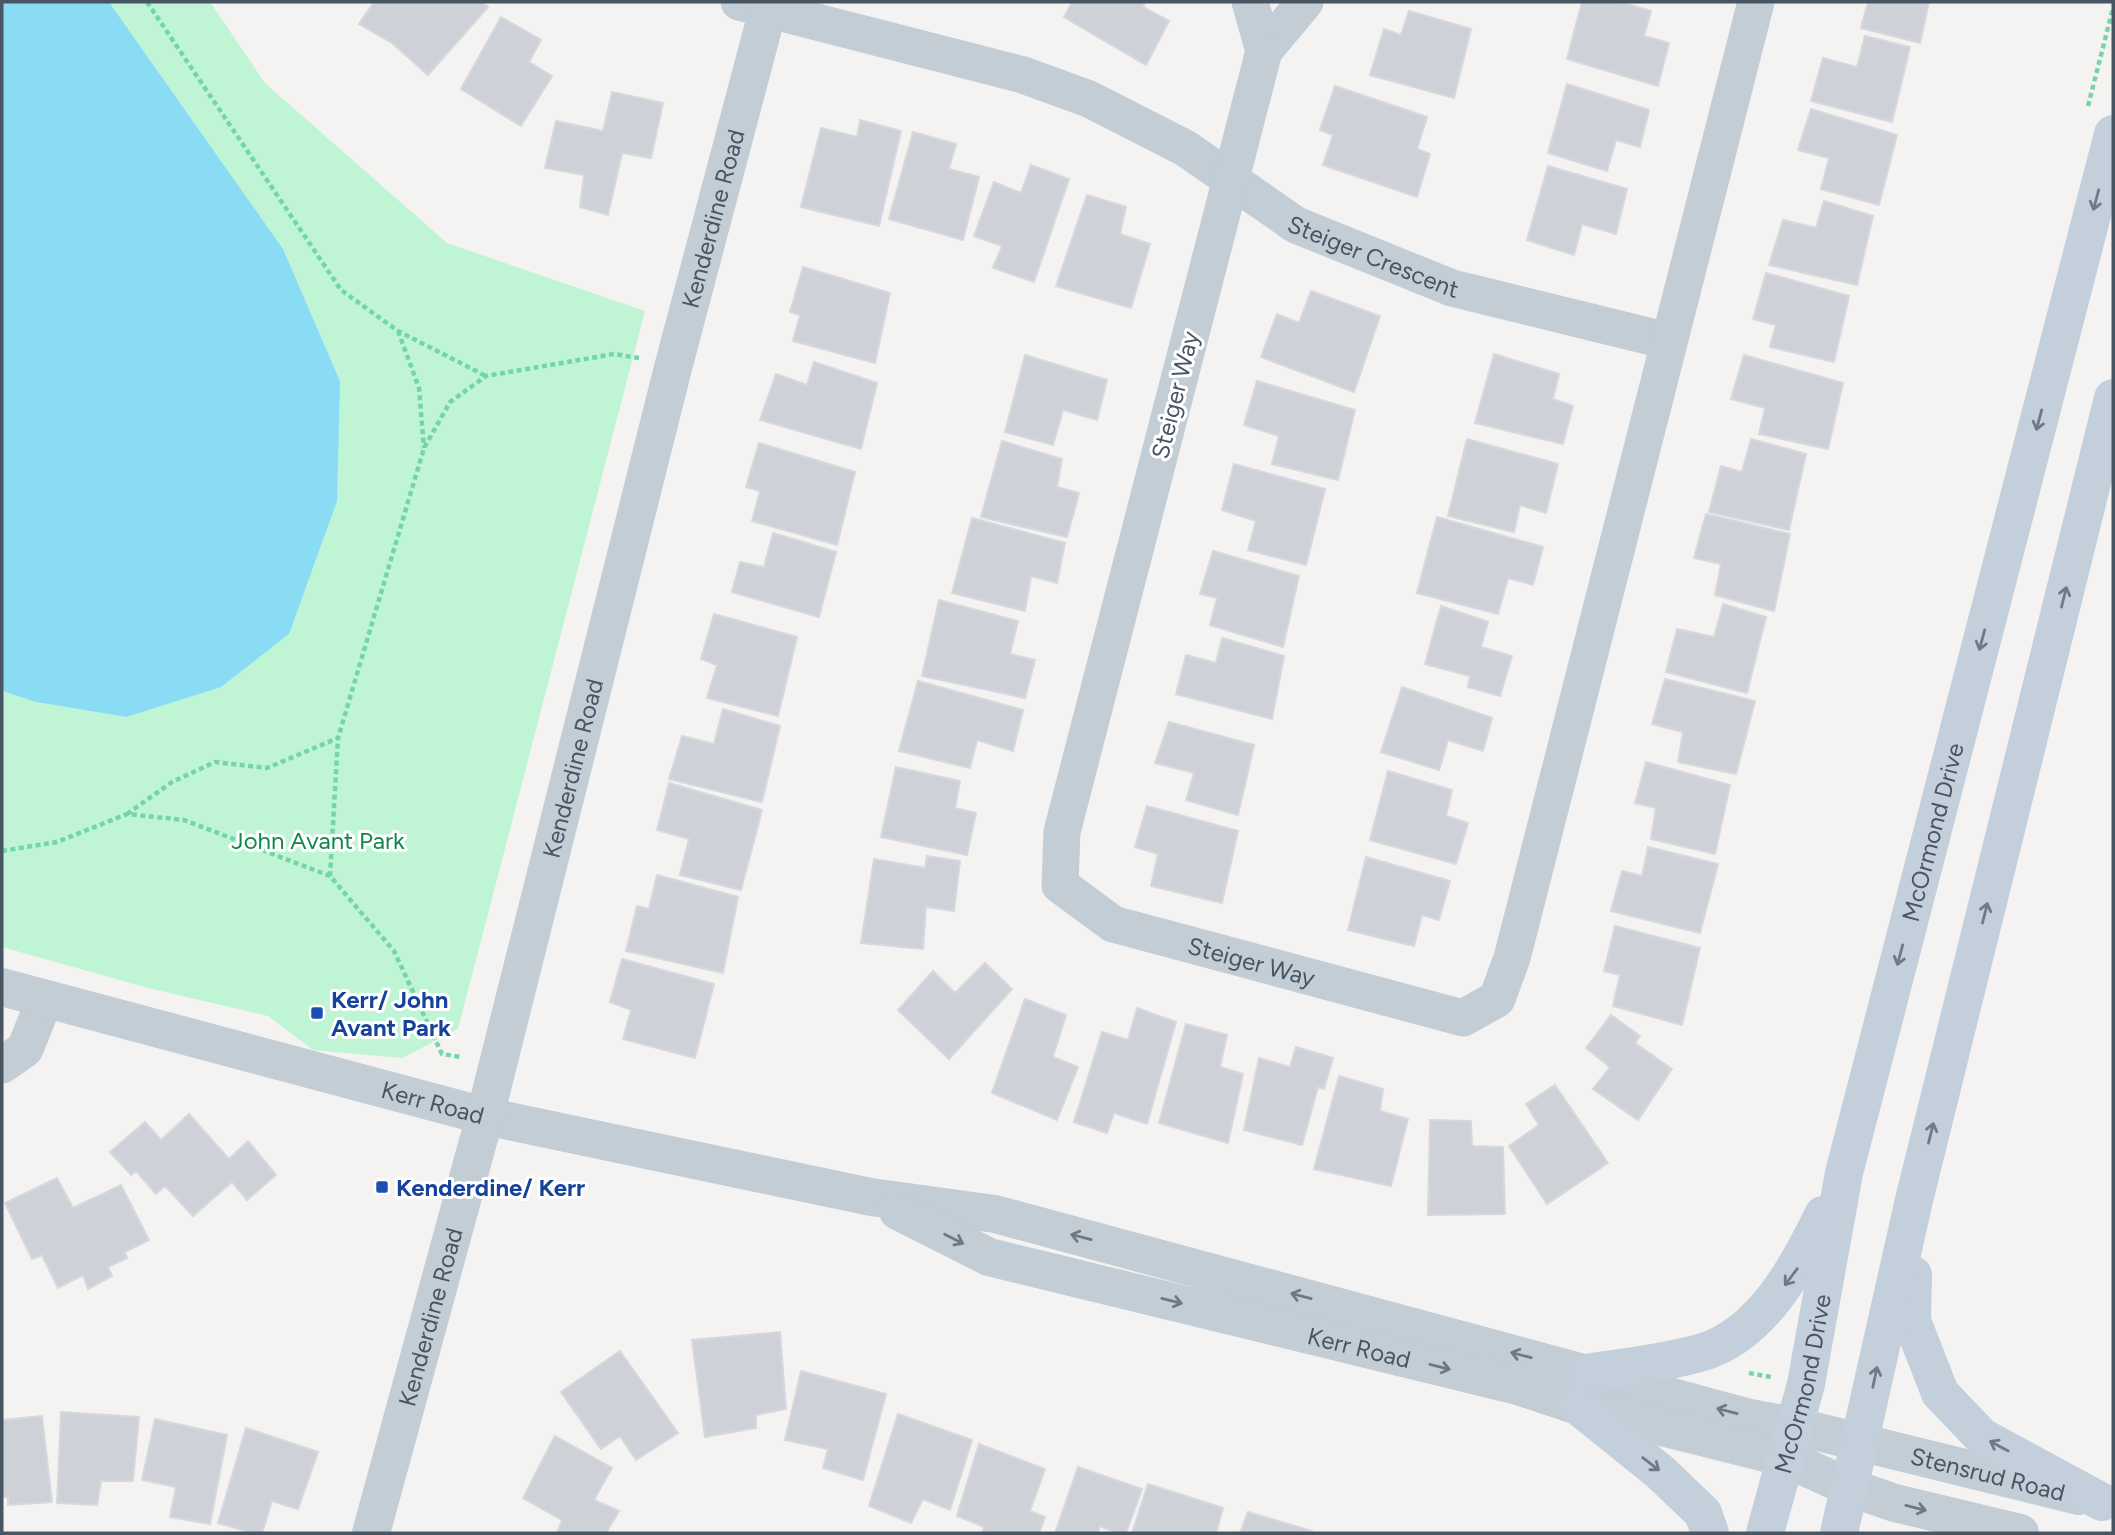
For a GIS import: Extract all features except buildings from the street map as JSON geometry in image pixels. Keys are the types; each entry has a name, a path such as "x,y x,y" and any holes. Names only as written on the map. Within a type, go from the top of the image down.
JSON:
{"main road":[{"name":"McOrmond Drive","path":"1765,1533 1805,1384 1844,1173 2113,134"},
{"path":"1839,1533 1914,1200 2113,398"},
{"path":"1710,1533 1703,1513 1582,1390 1725,1343 1764,1311 1799,1266 1844,1173"},
{"path":"1914,1200 1912,1321 1940,1393 1982,1437 2108,1503"}],"street":[{"path":"1250,2 1264,51"},
{"path":"1231,178 1264,51 1305,2"},
{"path":"1668,341 1756,2"},
{"name":"Steiger Crescent","path":"759,4 1034,79 1101,105 1185,148 1296,225 1452,288 1668,341"},
{"name":"Kenderdine Road","path":"371,1533 499,1063 674,364 759,4"},
{"name":"Steiger Way","path":"1231,178 1062,832 1060,885 1113,924 1463,1018 1497,999 1515,945 1668,341"},
{"name":"Kerr Road","path":"2,986 485,1116 871,1197 989,1257 1518,1385 1582,1390 1789,1442 1860,1443"},
{"path":"2,1065 24,1049 45,999"},
{"name":"Kerr Road","path":"1789,1442 1851,1488"},
{"name":"Stensrud Road","path":"1860,1443 2108,1503"},
{"name":"Stensrud Road","path":"1851,1488 1895,1503 2020,1533"}],"path":[{"path":"147,2 341,290 398,331 486,376"},
{"path":"398,331 419,388 424,448"},
{"path":"330,876 338,738 424,448 450,402 486,376 614,354"},
{"path":"2,851 57,842 127,814 172,782 215,762 267,768 338,738"},
{"path":"127,814 184,820 330,876 394,951 442,1054 499,1063"}],"green space":[{"name":"John Avant Park","path":"109,2 210,2 265,83 447,243 645,311 458,1029 402,1058 313,1050 268,1016 148,988 2,947 2,691 36,702 126,717 340,381 283,249"}],"water":[{"path":"2,2 109,2 283,249 340,381 337,501 289,634 221,687 126,717 36,702 2,691"}],"place":[{"name":"Kerr/ John Avant Park","path":"317,1013"},
{"name":"Kenderdine/ Kerr","path":"382,1187"}]}
